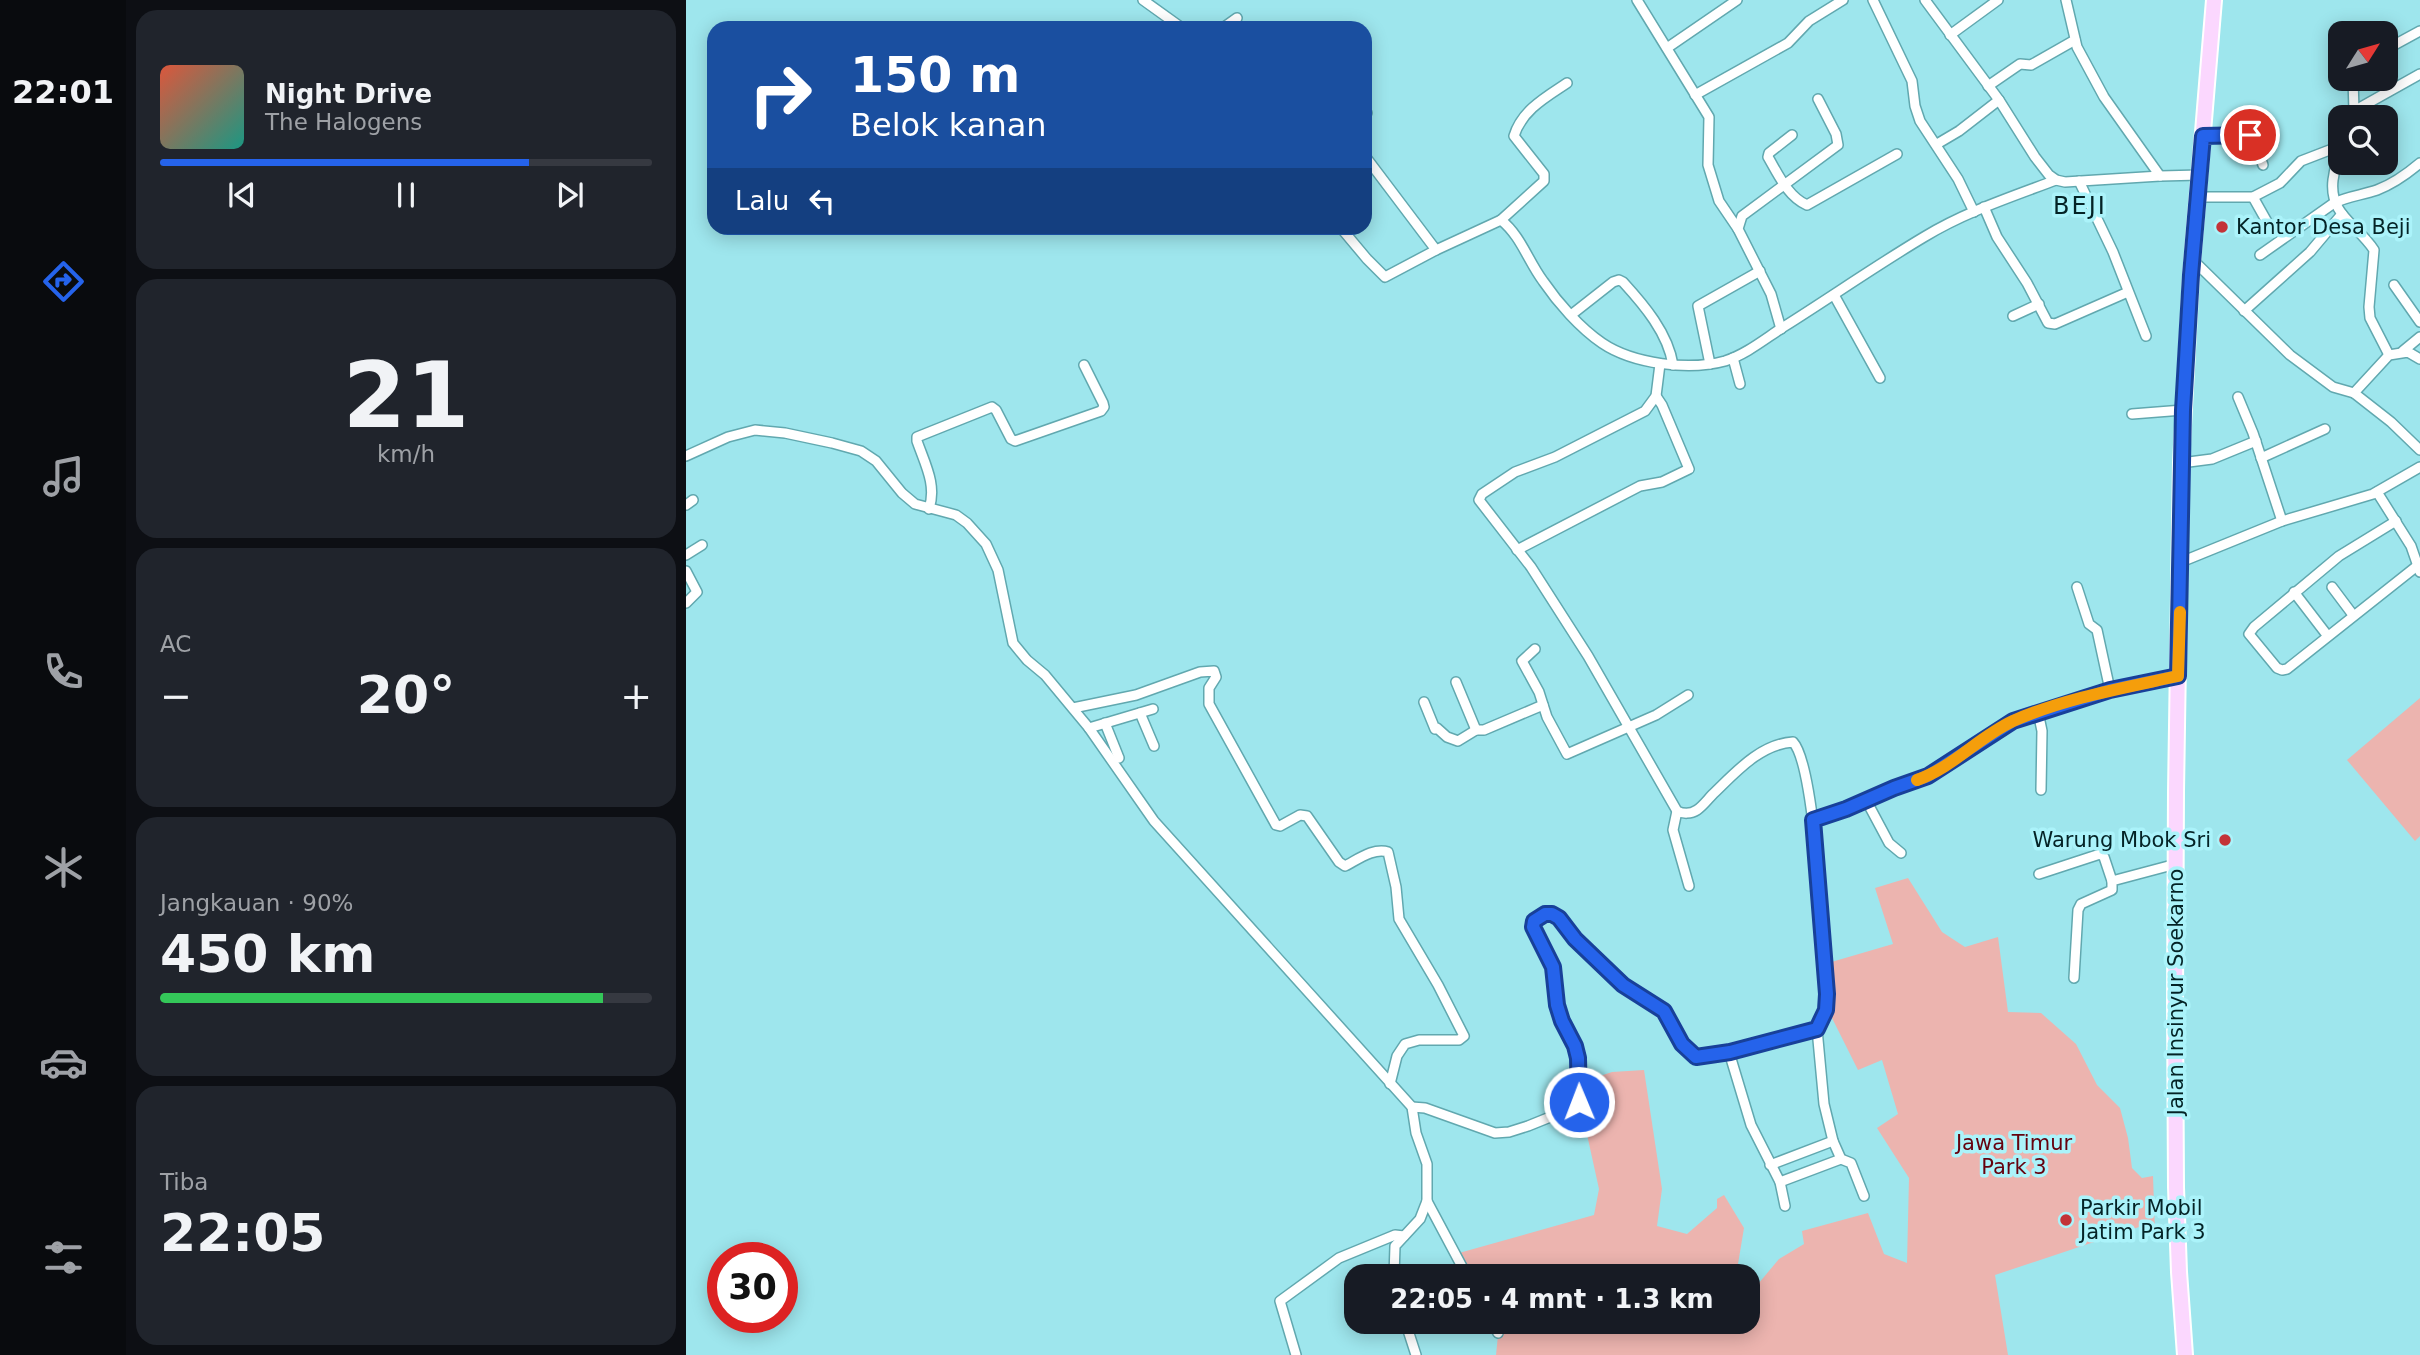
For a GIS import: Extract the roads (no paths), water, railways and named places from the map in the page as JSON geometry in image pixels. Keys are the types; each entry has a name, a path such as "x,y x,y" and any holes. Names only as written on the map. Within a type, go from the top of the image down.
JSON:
{"main road":[{"name":"Jalan Insinyur Soekarno","path":"2185,1355 2176,1187 2176,864 2181,463 2192,259 2214,0"}],"street":[{"path":"1143,0 1172,21"},
{"path":"1637,0 1710,117 1708,165 1719,201 1738,229 1760,271 1771,294 1781,329"},
{"path":"1667,48 1737,0"},
{"path":"1695,95 1788,43 1829,3 1843,0"},
{"path":"1873,0 1912,81 1920,121 1958,179 1974,212"},
{"path":"1925,0 1989,86 2035,157 2056,180 2065,183 2200,175"},
{"path":"1950,35 1998,0"},
{"path":"2066,0 2075,40 2104,97 2160,176"},
{"path":"1233,21 1237,18"},
{"path":"2398,43 2420,31"},
{"path":"1989,86 2018,65 2031,65 2075,40"},
{"path":"2370,105 2420,74"},
{"path":"1347,235 1385,277 1502,220 1544,181 1544,174 1514,136 1515,131 1522,117 1567,83"},
{"path":"1738,229 1742,216 1838,145 1836,134 1818,99"},
{"path":"1937,144 1959,131 1998,100"},
{"path":"1793,135 1769,153 1768,157 1797,200 1807,205 1897,154"},
{"path":"2203,136 2252,136 2263,165"},
{"path":"2198,197 2253,198 2280,183 2301,161 2328,151"},
{"path":"2260,255 2334,203 2346,197 2377,190 2405,175 2420,163"},
{"path":"1372,165 1436,250"},
{"path":"2334,175 2334,203 2374,250 2370,318 2389,355"},
{"path":"1502,220 1509,226 1542,280 1571,315 1602,343 1628,355 1660,364 1710,364 1733,358 1926,236 1984,207 2056,180"},
{"path":"2080,181 2113,252 2146,336"},
{"path":"2253,198 2272,229"},
{"path":"1984,207 2002,247 2039,304 2048,323 2055,324 2128,292"},
{"path":"2244,311 2310,252 2342,214"},
{"path":"2192,259 2290,355 2333,387 2354,393 2392,422 2420,450"},
{"path":"1710,364 1699,305 1760,271"},
{"path":"1571,315 1619,280 1647,309 1671,353 1673,365"},
{"path":"2394,285 2420,322"},
{"path":"1834,295 1880,378"},
{"path":"2013,316 2039,304"},
{"path":"2354,393 2389,355 2403,351 2420,338"},
{"path":"2403,351 2420,359"},
{"path":"1733,358 1741,384"},
{"path":"1660,364 1656,396 1645,411 1555,457 1515,472 1482,494 1479,500 1531,567 1588,656 1676,811 1673,830 1689,886"},
{"path":"929,509 933,487 917,437 992,407 1009,436 1015,441 1101,411 1103,403 1084,365"},
{"path":"1517,550 1640,486 1662,482 1689,469 1656,396"},
{"path":"2238,397 2256,441 2282,521"},
{"path":"2132,414 2183,410"},
{"path":"2261,458 2325,429"},
{"path":"686,456 728,437 755,430 785,433 861,451 876,461 902,493 915,504 956,516 967,523 986,544 998,570 1013,643 1027,660 1045,675 1089,728 1154,821 1412,1107 1416,1133 1427,1164 1427,1201 1420,1219 1395,1246 1394,1264"},
{"path":"2181,463 2212,459 2256,441"},
{"path":"2181,562 2282,521 2377,492 2420,467"},
{"path":"2377,492 2415,545 2418,569 2282,670 2277,668 2249,634 2253,627 2339,556 2396,521"},
{"path":"686,555 702,545"},
{"path":"686,571 697,592 686,603"},
{"path":"2077,587 2089,624 2096,631 2110,690"},
{"path":"2332,587 2353,615"},
{"path":"2294,592 2327,635"},
{"path":"1535,649 1522,661 1567,754 1656,715 1688,695"},
{"path":"1073,708 1136,695 1200,672 1214,671 1216,677 1209,688 1209,704 1276,825 1280,826 1300,815 1307,816 1339,862 1345,866 1375,851 1388,852 1396,887 1399,919 1464,1036 1459,1040 1419,1040 1405,1044 1397,1056 1390,1084"},
{"path":"1813,820 1928,776 1999,729 2038,712 2110,690 2178,676"},
{"path":"1456,682 1480,730"},
{"path":"1423,702 1435,729 1458,741 1543,705"},
{"path":"1089,728 1153,709"},
{"path":"2038,712 2042,732 2041,790"},
{"path":"1140,713 1154,746"},
{"path":"1105,723 1119,758"},
{"path":"1676,811 1689,813 1698,810 1761,752 1793,742 1803,760 1813,820 1827,994 1826,1010 1817,1029 1824,1104 1833,1141 1841,1159"},
{"path":"1866,800 1889,843 1901,853"},
{"path":"2039,874 2100,854 2104,857 2112,881 2112,890 2083,902 2079,907 2074,978"},
{"path":"2112,881 2176,864"},
{"path":"1412,1107 1425,1108 1495,1133 1528,1126 1576,1107 1579,1102 1578,1058 1557,1005 1553,967 1533,927 1534,921 1545,914 1559,918 1575,939 1623,985 1664,1011 1682,1044 1691,1054 1703,1057 1730,1052 1817,1029"},
{"path":"1730,1052 1751,1125 1780,1182 1786,1206"},
{"path":"1770,1165 1833,1141"},
{"path":"1780,1182 1841,1159 1851,1163 1864,1196"},
{"path":"1427,1201 1461,1264"},
{"path":"1296,1355 1280,1301 1339,1258 1395,1236 1404,1236"},
{"path":"1409,1334 1416,1355"}],"place":[{"name":"Kantor Desa Beji","path":"2222,227"},
{"name":"Warung Mbok Sri","path":"2225,840"},
{"name":"Parkir Mobil Jatim Park 3","path":"2066,1220"}],"district":[{"name":"BEJI","path":"2080,206"}],"park label":[{"name":"Jawa Timur Park 3","path":"2014,1155"}]}
